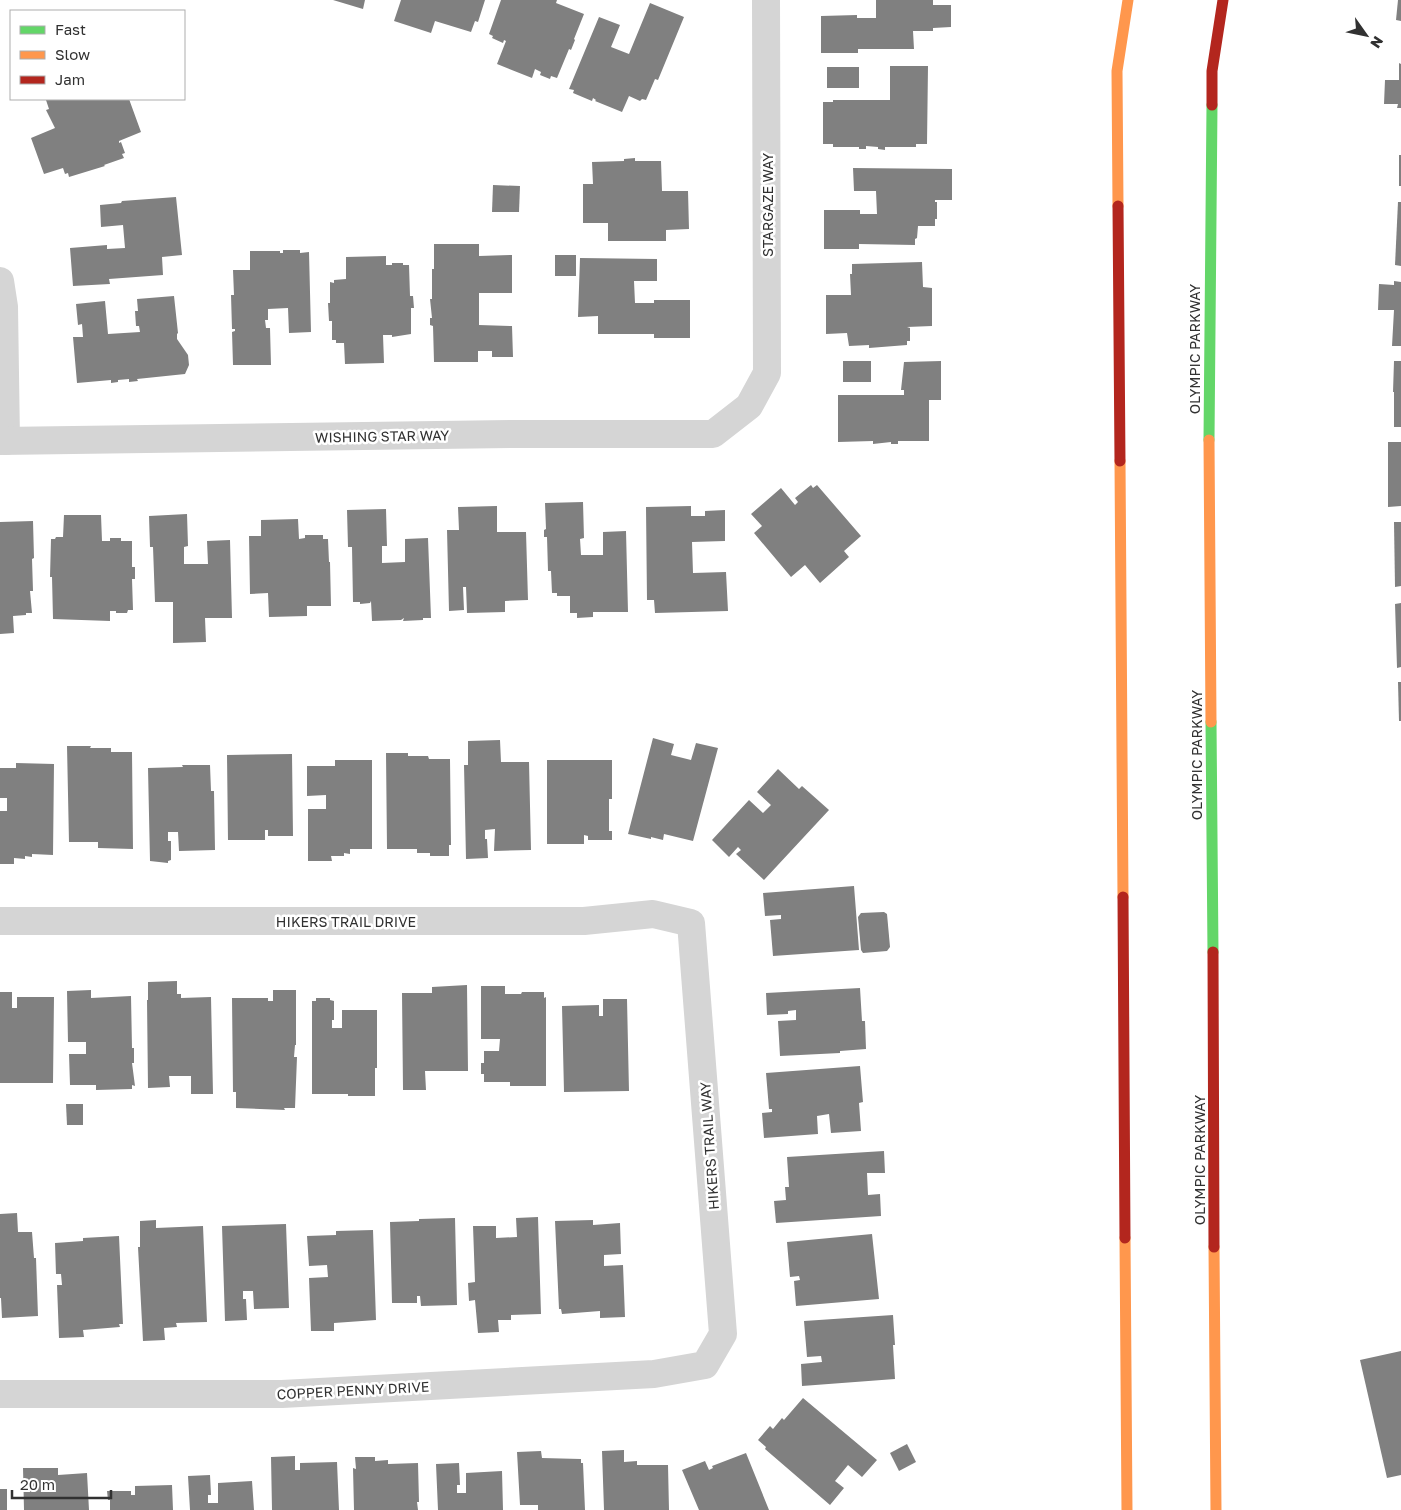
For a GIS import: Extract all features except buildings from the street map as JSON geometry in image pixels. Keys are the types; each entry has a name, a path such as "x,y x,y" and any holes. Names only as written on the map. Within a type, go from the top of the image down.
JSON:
{"main road":[{"path":"1127,1510 1117,71 1128,0"},
{"name":"OLYMPIC PARKWAY","path":"1216,1510 1208,378 1212,71 1223,0"}],"street":[{"name":"STARGAZE WAY","path":"748,406 767,372 766,0"},
{"name":"WISHING STAR WAY","path":"0,281 4,306 3,441 518,434 713,434 748,406"},
{"name":"HIKERS TRAIL DRIVE","path":"0,921 584,921 653,914 692,922"},
{"name":"HIKERS TRAIL WAY","path":"692,922 723,1334 705,1365"},
{"name":"COPPER PENNY DRIVE","path":"0,1394 282,1394 654,1374 705,1365"}],"traffic: fast":[{"path":"1209,440 1212,105"},
{"path":"1211,722 1213,952"}],"traffic: slow":[{"path":"1118,206 1117,71 1128,0"},
{"path":"1209,440 1211,722"},
{"path":"1120,461 1123,897"},
{"path":"1125,1238 1127,1510"},
{"path":"1214,1247 1216,1510"}],"traffic: jam":[{"path":"1212,105 1212,71 1223,0"},
{"path":"1118,206 1120,461"},
{"path":"1123,897 1125,1238"},
{"path":"1213,952 1214,1247"}]}
